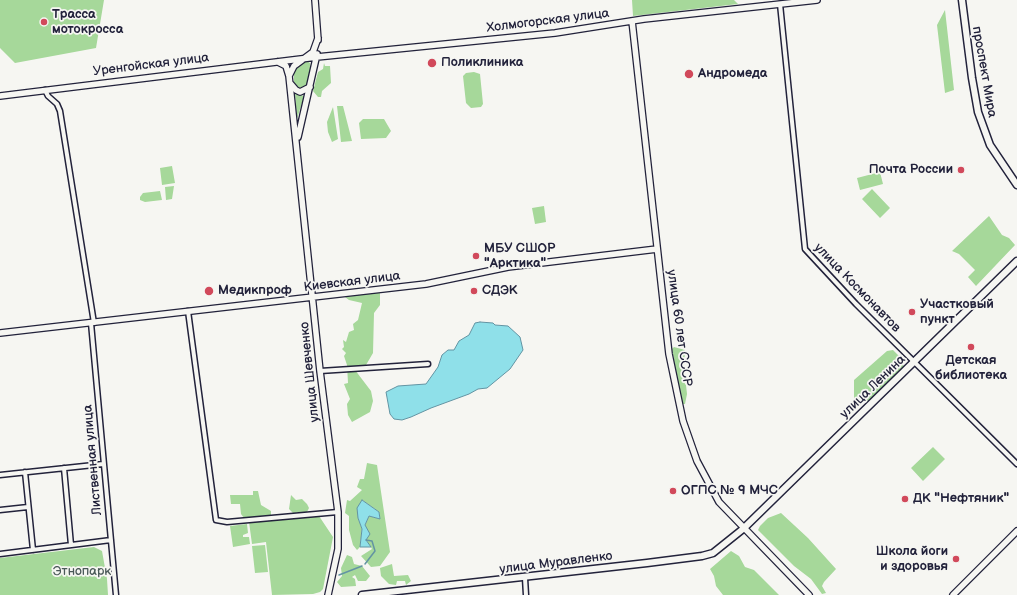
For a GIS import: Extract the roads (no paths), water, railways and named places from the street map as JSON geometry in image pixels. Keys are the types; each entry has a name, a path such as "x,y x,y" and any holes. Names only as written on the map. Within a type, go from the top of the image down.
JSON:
{"main road":[{"name":"проспект Мира","path":"962,0 978,112 990,145 1017,186"},
{"name":"улица Ленина","path":"743,529 1017,261"},
{"name":"улица Муравленко","path":"362,595 525,578 702,556 719,549 743,529"}],"street":[{"path":"297,146 300,122 317,57 318,38 315,0"},
{"name":"Холмогорская улица","path":"305,58 556,33 632,21 771,3 780,4 817,0"},
{"name":"улица Космонавтов","path":"780,4 805,249 1017,464"},
{"name":"улица 60 лет СССР","path":"632,21 670,362 683,421 697,461 710,488 726,511 809,595"},
{"path":"297,146 289,77 294,66 315,49 318,38"},
{"path":"305,58 313,62 314,72"},
{"name":"Уренгойская улица","path":"0,96 305,58"},
{"path":"274,62 284,64 292,86 298,91 305,91 310,87"},
{"name":"Лиственная улица","path":"45,90 48,96 57,104 60,111 93,323 103,464 116,595"},
{"name":"улица Шевченко","path":"297,146 320,372 338,512 338,549 328,595"},
{"name":"Киевская улица","path":"0,334 188,311 313,298 442,281 508,267 657,249"},
{"path":"188,311 216,520 227,522 338,512"},
{"path":"320,372 428,364"},
{"path":"0,475 103,464"},
{"path":"64,468 71,545"},
{"path":"25,472 33,550"},
{"path":"0,510 28,507"},
{"path":"953,595 1017,531"},
{"path":"0,554 111,540"},
{"path":"525,578 526,595"}],"water":[{"path":"480,322 508,326 520,337 523,350 510,369 487,388 478,389 469,394 402,420 394,419 390,414 386,392 398,386 426,384 438,367 442,355 448,350 454,350 459,341 469,335 475,323"},
{"path":"362,500 379,512 380,519 369,516 365,525 370,534 366,540 371,547 360,547 362,529 358,518 357,508"}],"waterway":[{"path":"365,564 375,551 372,541 366,540"},
{"path":"339,575 362,566"}],"place":[{"name":"Трасса мотокросса","path":"44,22"},
{"name":"Поликлиника","path":"432,63"},
{"name":"Андромеда","path":"689,74"},
{"name":"Почта России","path":"961,170"},
{"name":"МБУ СШОР \"Арктика\"","path":"476,256"},
{"name":"Медикпроф","path":"209,291"},
{"name":"СДЭК","path":"474,291"},
{"name":"Участковый пункт","path":"912,312"},
{"name":"Детская библиотека","path":"971,347"},
{"name":"ОГПС № 9 МЧС","path":"673,491"},
{"name":"ДК \"Нефтяник\"","path":"905,499"},
{"name":"Школа йоги и здоровья","path":"956,559"}],"park label":[{"name":"Этнопарк","path":"82,572"}]}
